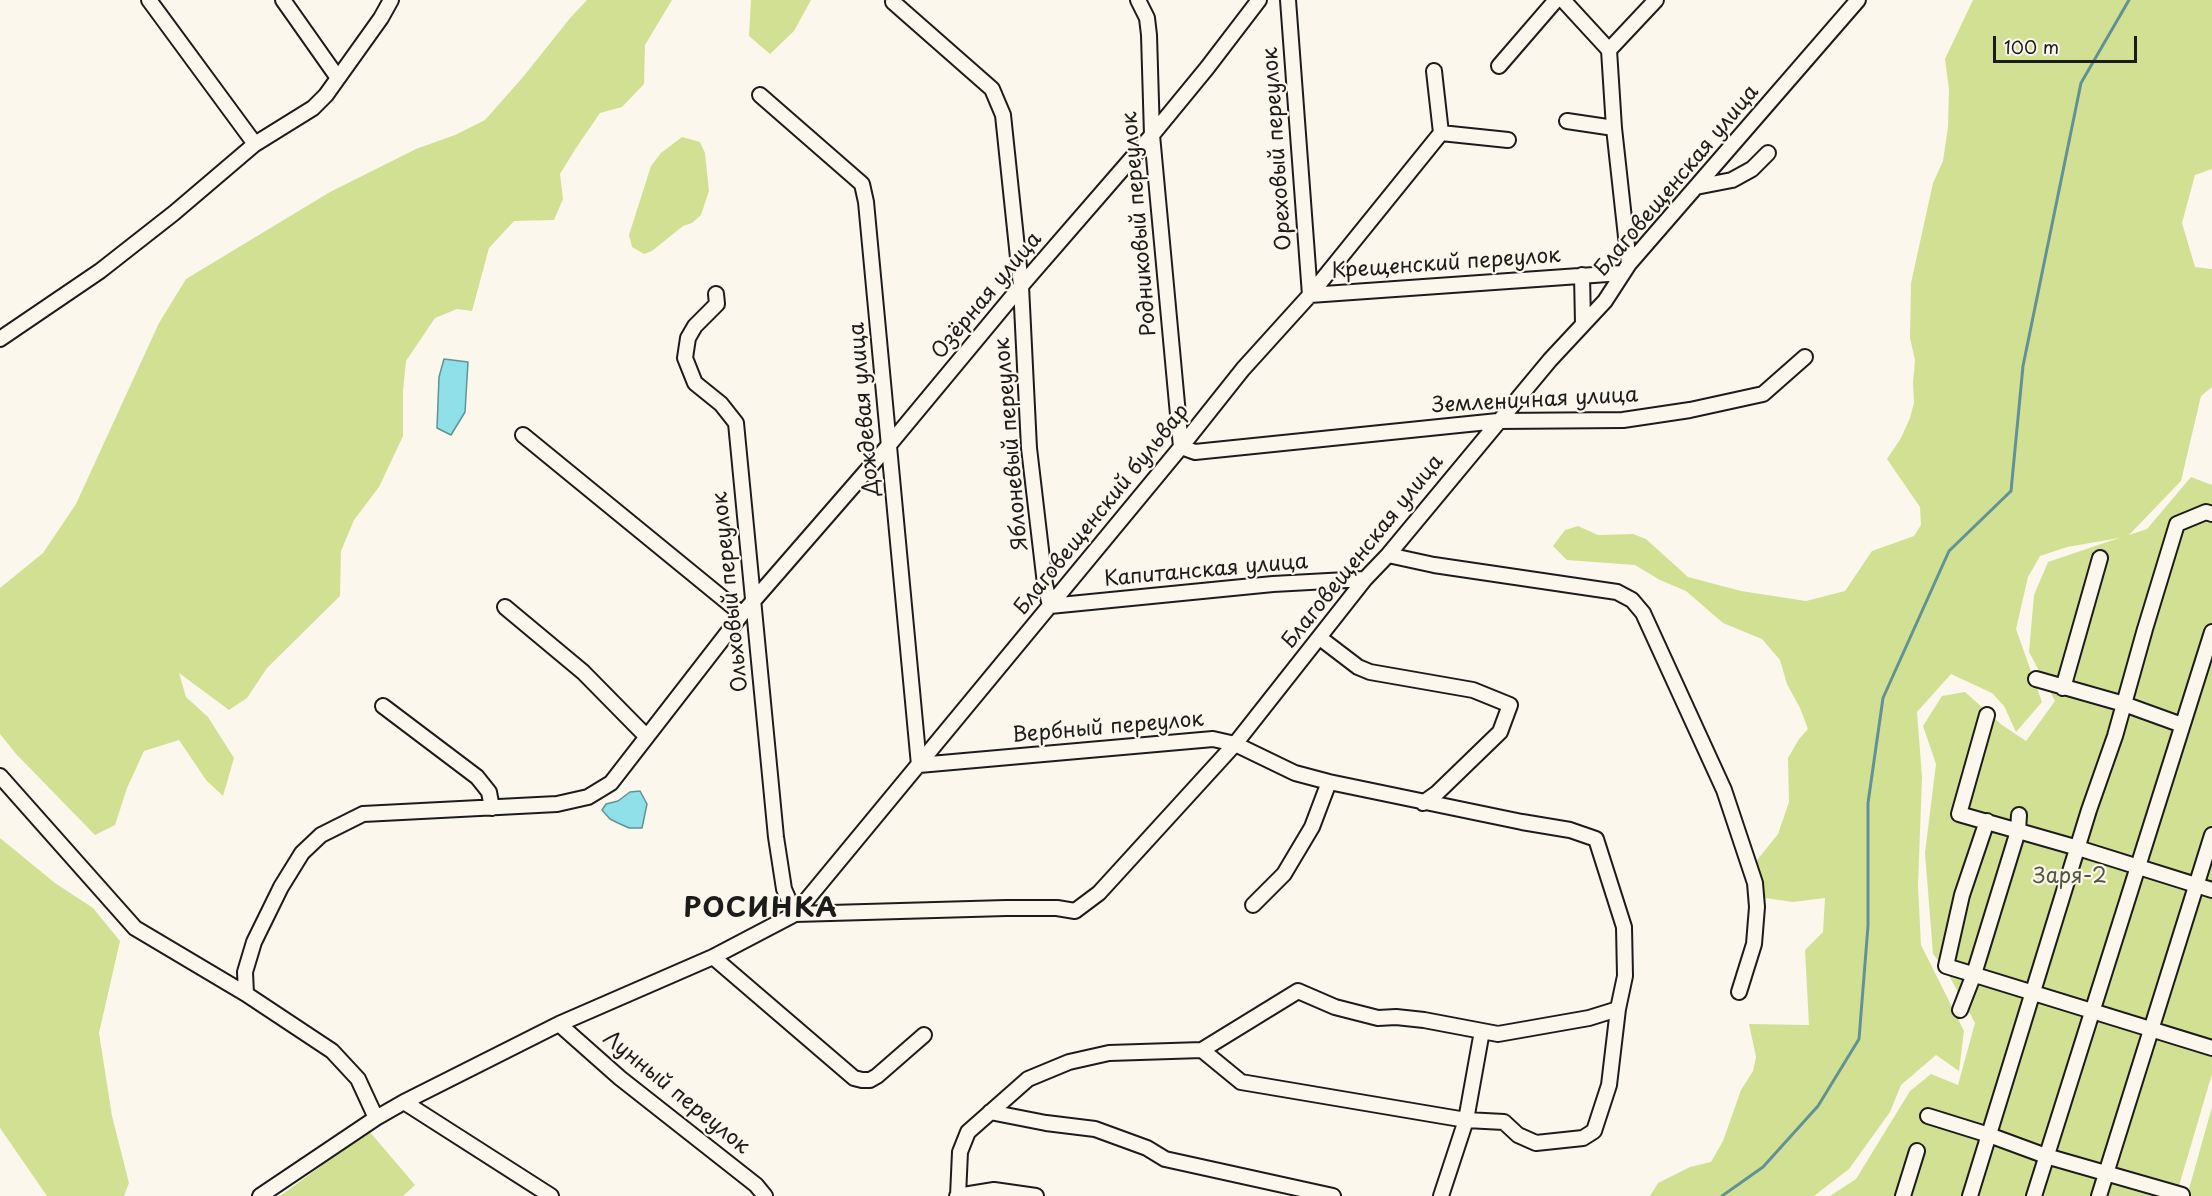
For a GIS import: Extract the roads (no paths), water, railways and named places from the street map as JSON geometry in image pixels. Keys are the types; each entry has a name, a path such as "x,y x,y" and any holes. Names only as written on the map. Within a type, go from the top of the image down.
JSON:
{"street":[{"path":"149,0 255,144"},
{"path":"283,0 338,78"},
{"path":"0,339 100,271 174,213 255,144 313,108 326,95 381,18 391,0"},
{"name":"Родниковый переулок","path":"1138,0 1147,18 1152,135 1181,447"},
{"name":"Озёрная улица","path":"246,994 245,972 254,942 281,886 302,853 321,835 363,814 557,804 588,797 611,783 742,614 889,446 1152,135 1208,68 1259,0"},
{"name":"Ореховый переулок","path":"1288,0 1310,295"},
{"path":"1499,66 1556,0"},
{"path":"1563,0 1609,50 1625,268"},
{"path":"1609,50 1656,0"},
{"name":"Благовещенская улица","path":"795,914 1016,908 1075,910 1099,893 1235,744 1365,579 1388,555 1498,421 1605,301 1625,268 1858,0"},
{"name":"Яблоневый переулок","path":"893,2 992,89 999,103 1006,138 1022,286 1029,448 1045,584 1050,606"},
{"path":"1434,71 1441,133 1508,140"},
{"name":"Дождевая улица","path":"760,95 862,184 866,202 919,765"},
{"path":"1567,121 1614,128"},
{"name":"Благовещенский бульвар","path":"795,914 1243,369 1310,295 1441,133"},
{"path":"1696,187 1732,180 1752,169 1768,153"},
{"name":"Крещенский переулок","path":"1310,295 1582,275 1625,268"},
{"path":"1582,275 1583,324"},
{"name":"Ольховый переулок","path":"716,294 717,304 688,338 685,358 695,382 721,404 736,423 776,837 784,889 795,914"},
{"name":"Земленичная улица","path":"1181,447 1195,452 1498,421 1623,420 1690,410 1763,393 1805,357"},
{"path":"523,435 742,614"},
{"path":"1970,1196 2124,704 2177,524 2206,512 2212,514"},
{"path":"1388,555 1434,565 1617,592 1632,600 1643,613 1724,790 1755,883 1757,907 1754,944 1739,992"},
{"path":"2063,688 2100,558"},
{"name":"Капитанская улица","path":"1050,606 1273,584 1365,579"},
{"path":"505,607 583,672 646,736"},
{"path":"2034,1196 2212,632"},
{"path":"1320,638 1358,667 1370,672 1473,690 1510,705 1500,732 1437,793 1423,802"},
{"path":"2036,679 2124,704 2182,725"},
{"path":"383,706 477,777 489,792 492,808"},
{"path":"1987,715 1959,814 2212,890"},
{"name":"Вербный переулок","path":"919,765 1213,739 1235,744 1295,773 1329,782 1570,830 1596,839 1624,927 1625,976 1618,1009"},
{"path":"0,776 135,928 246,994 332,1051 357,1079 376,1118"},
{"path":"1253,905 1284,874 1312,827 1329,782"},
{"path":"1960,1010 1974,974 2018,831 2019,815"},
{"path":"1987,821 1962,895 1946,966 2212,1048"},
{"path":"2099,1196 2212,835"},
{"path":"260,1196 376,1118 404,1102 559,1024 713,957 795,914"},
{"path":"713,957 854,1078 861,1080 877,1076 924,1035"},
{"path":"1036,1196 994,1190 958,1196 960,1152 968,1132 1028,1079 1069,1062 1109,1053 1202,1050 1298,991 1335,1007 1378,1018 1424,1020 1498,1034 1589,1018 1618,1009 1609,1085 1594,1131 1583,1138 1536,1143 1518,1135 1504,1122 1466,1120 1241,1083 1202,1050"},
{"name":"Лунный переулок","path":"559,1024 620,1078 756,1185 765,1196"},
{"path":"1441,1196 1466,1120 1482,1031"},
{"path":"404,1102 550,1196"},
{"path":"990,1112 1046,1123 1095,1129 1147,1148 1165,1158 1333,1196"},
{"path":"1928,1116 2046,1156 2182,1195"},
{"path":"1903,1196 1917,1151"}],"water":[{"path":"444,359 468,362 465,412 451,435 437,428 439,377"},
{"path":"640,791 647,804 642,828 629,828 610,819 602,810 606,804 618,801 630,792"}],"waterway":[{"path":"1722,1196 1763,1167 1818,1106 1859,1039 1868,926 1868,803 1883,698 1949,551 2011,491 2023,366 2081,83 2129,0"}],"district":[{"name":"РОСИНКА","path":"761,910"}],"park label":[{"name":"Заря-2","path":"2070,877"}]}
